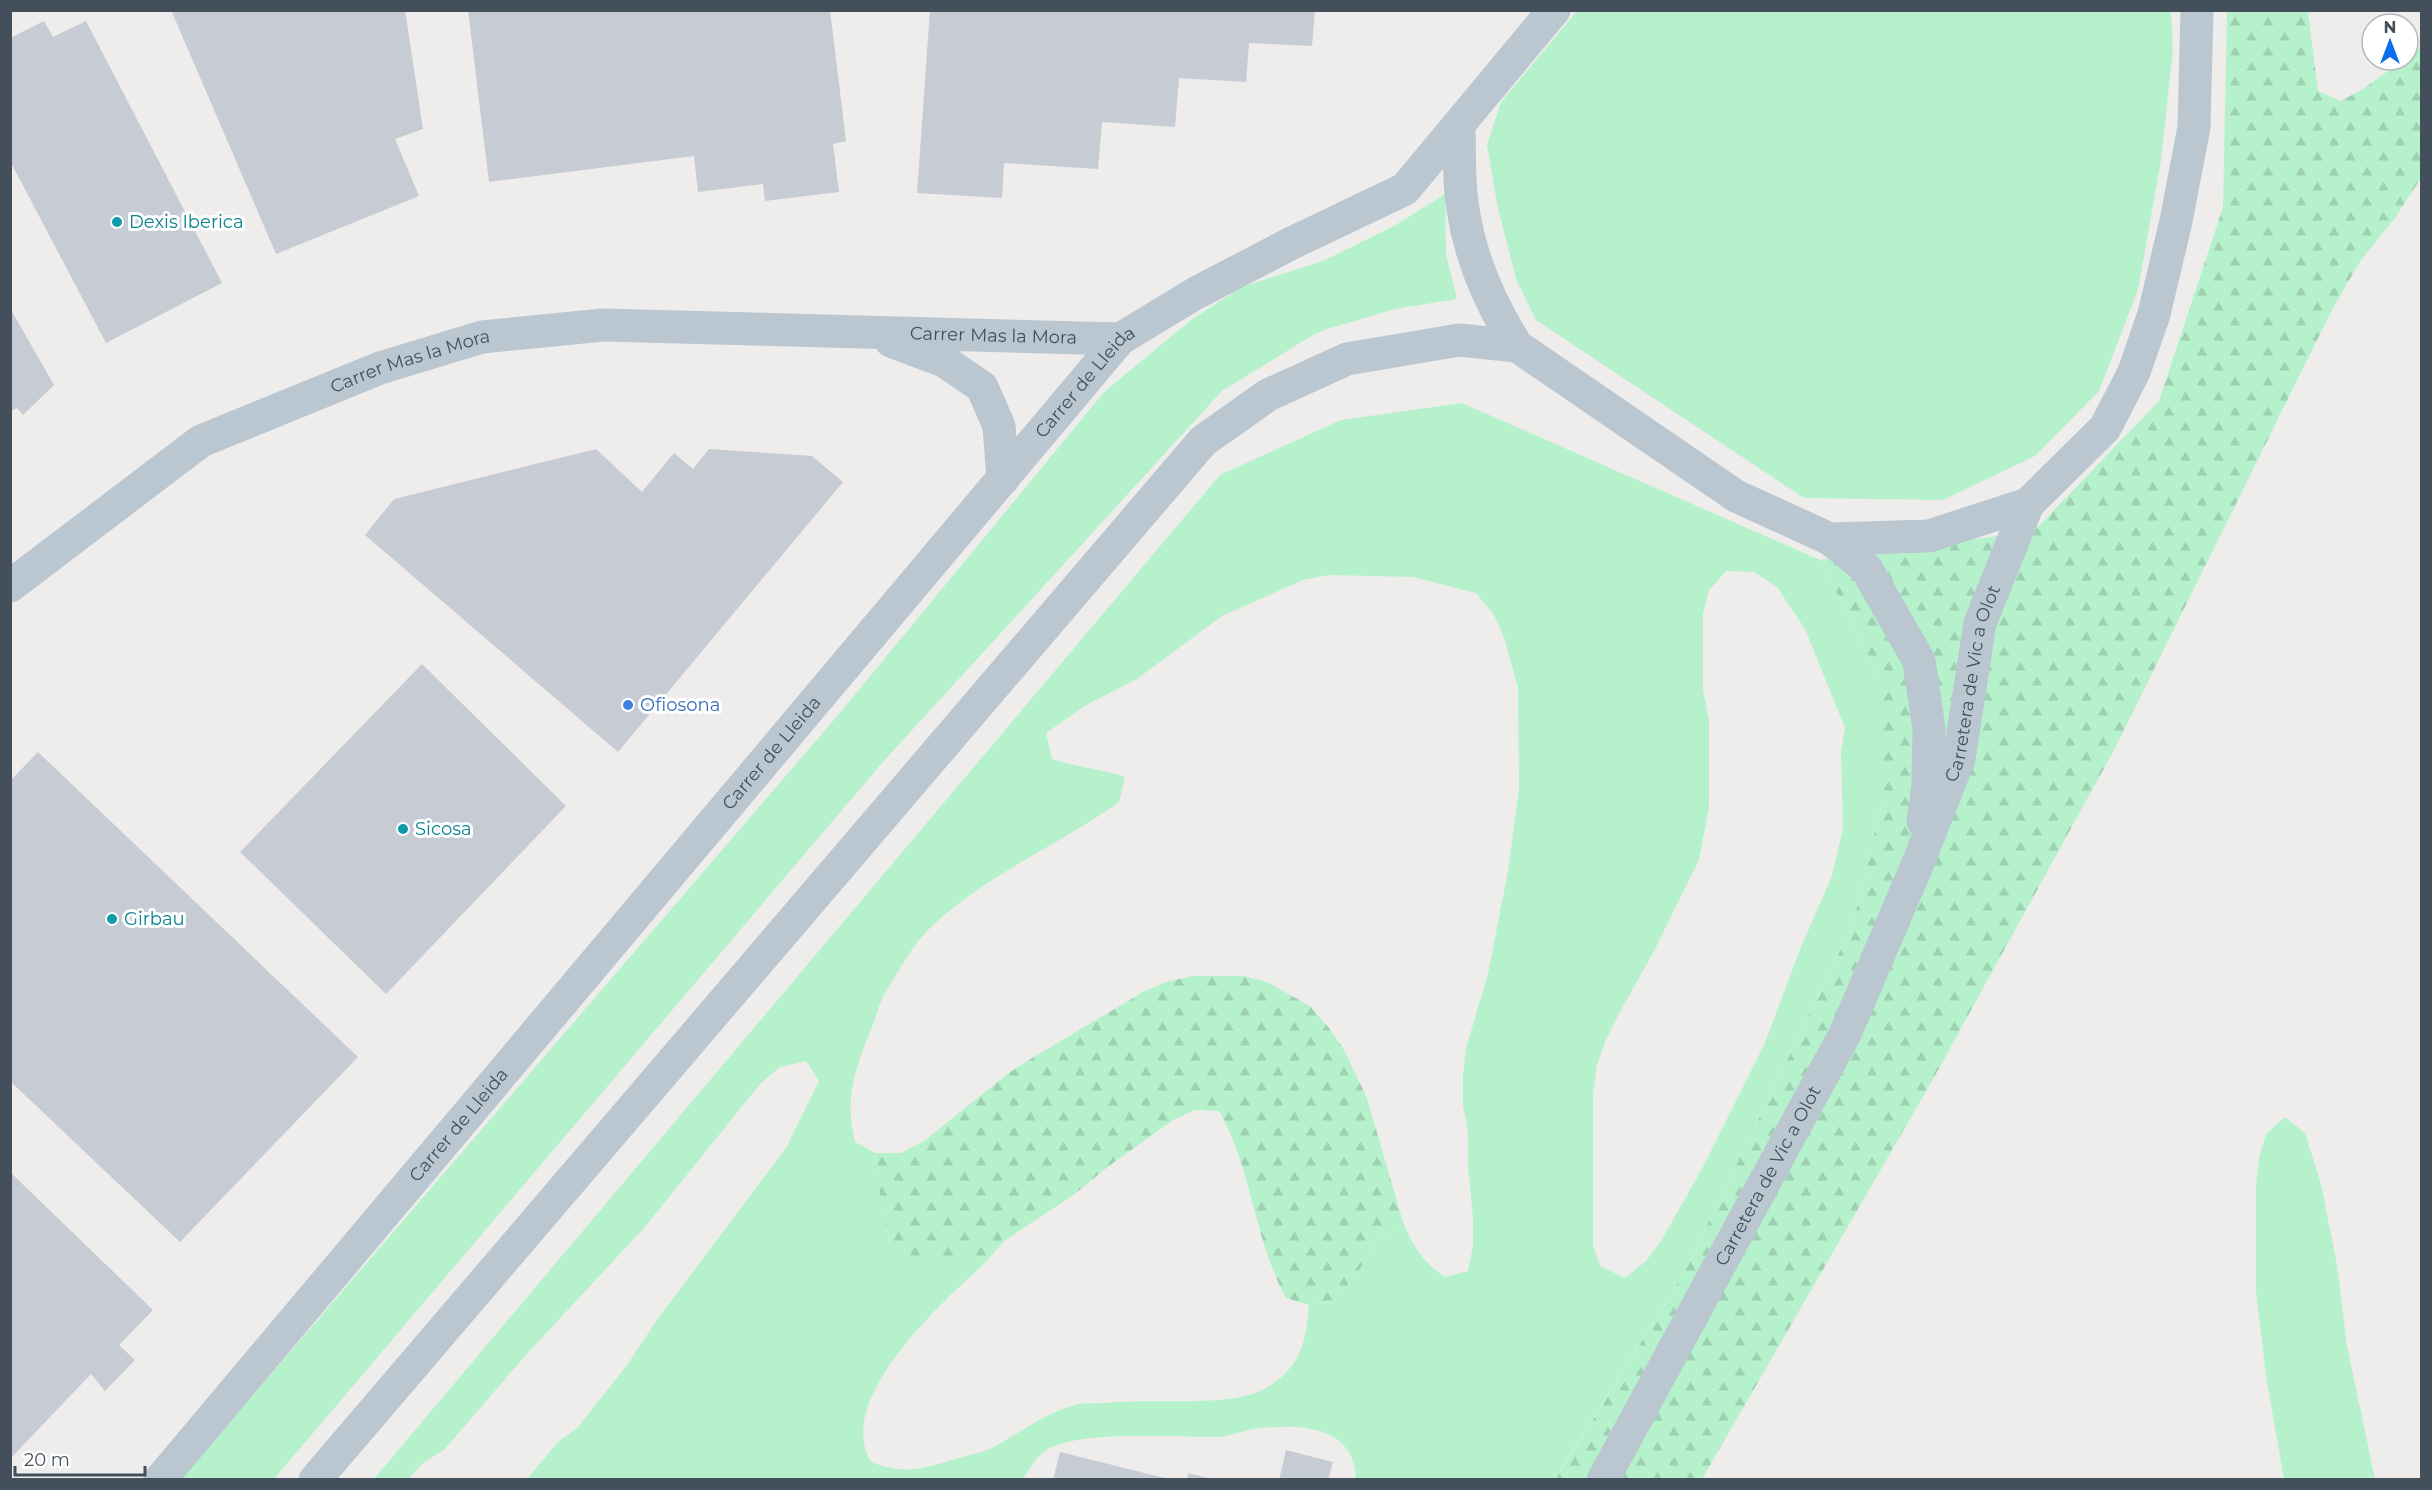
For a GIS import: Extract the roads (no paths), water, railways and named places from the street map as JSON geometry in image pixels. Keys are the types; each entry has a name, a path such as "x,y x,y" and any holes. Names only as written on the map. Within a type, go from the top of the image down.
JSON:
{"street":[{"name":"Carrer de Lleida","path":"160,1479 1120,339 1196,293 1290,244 1405,189 1554,10"},
{"path":"1459,126 1462,208 1472,252 1489,294 1517,346 1736,496 1830,540 1929,536 2028,504 2105,428 2134,372 2154,314 2176,221 2194,127 2197,10"},
{"name":"Carrer Mas la Mora","path":"10,586 201,441 380,368 482,337 603,325 1120,339"},
{"name":"Carrer Mas la Mora","path":"867,332 944,361 982,387 999,426 1003,479"},
{"path":"315,1479 1203,441 1268,394 1347,359 1459,340 1517,346"},
{"name":"Carretera de Vic a Olot","path":"1603,1479 1845,1034 1918,863 1959,759 1980,623 2028,504"},
{"name":"Carretera de Vic a Olot","path":"1830,540 1866,568 1919,661 1929,729 1928,785 1918,863"}],"place":[{"name":"Dexis Iberica","path":"117,222"},
{"name":"Ofiosona","path":"628,705"},
{"name":"Sicosa","path":"403,829"},
{"name":"Girbau","path":"112,919"}]}
